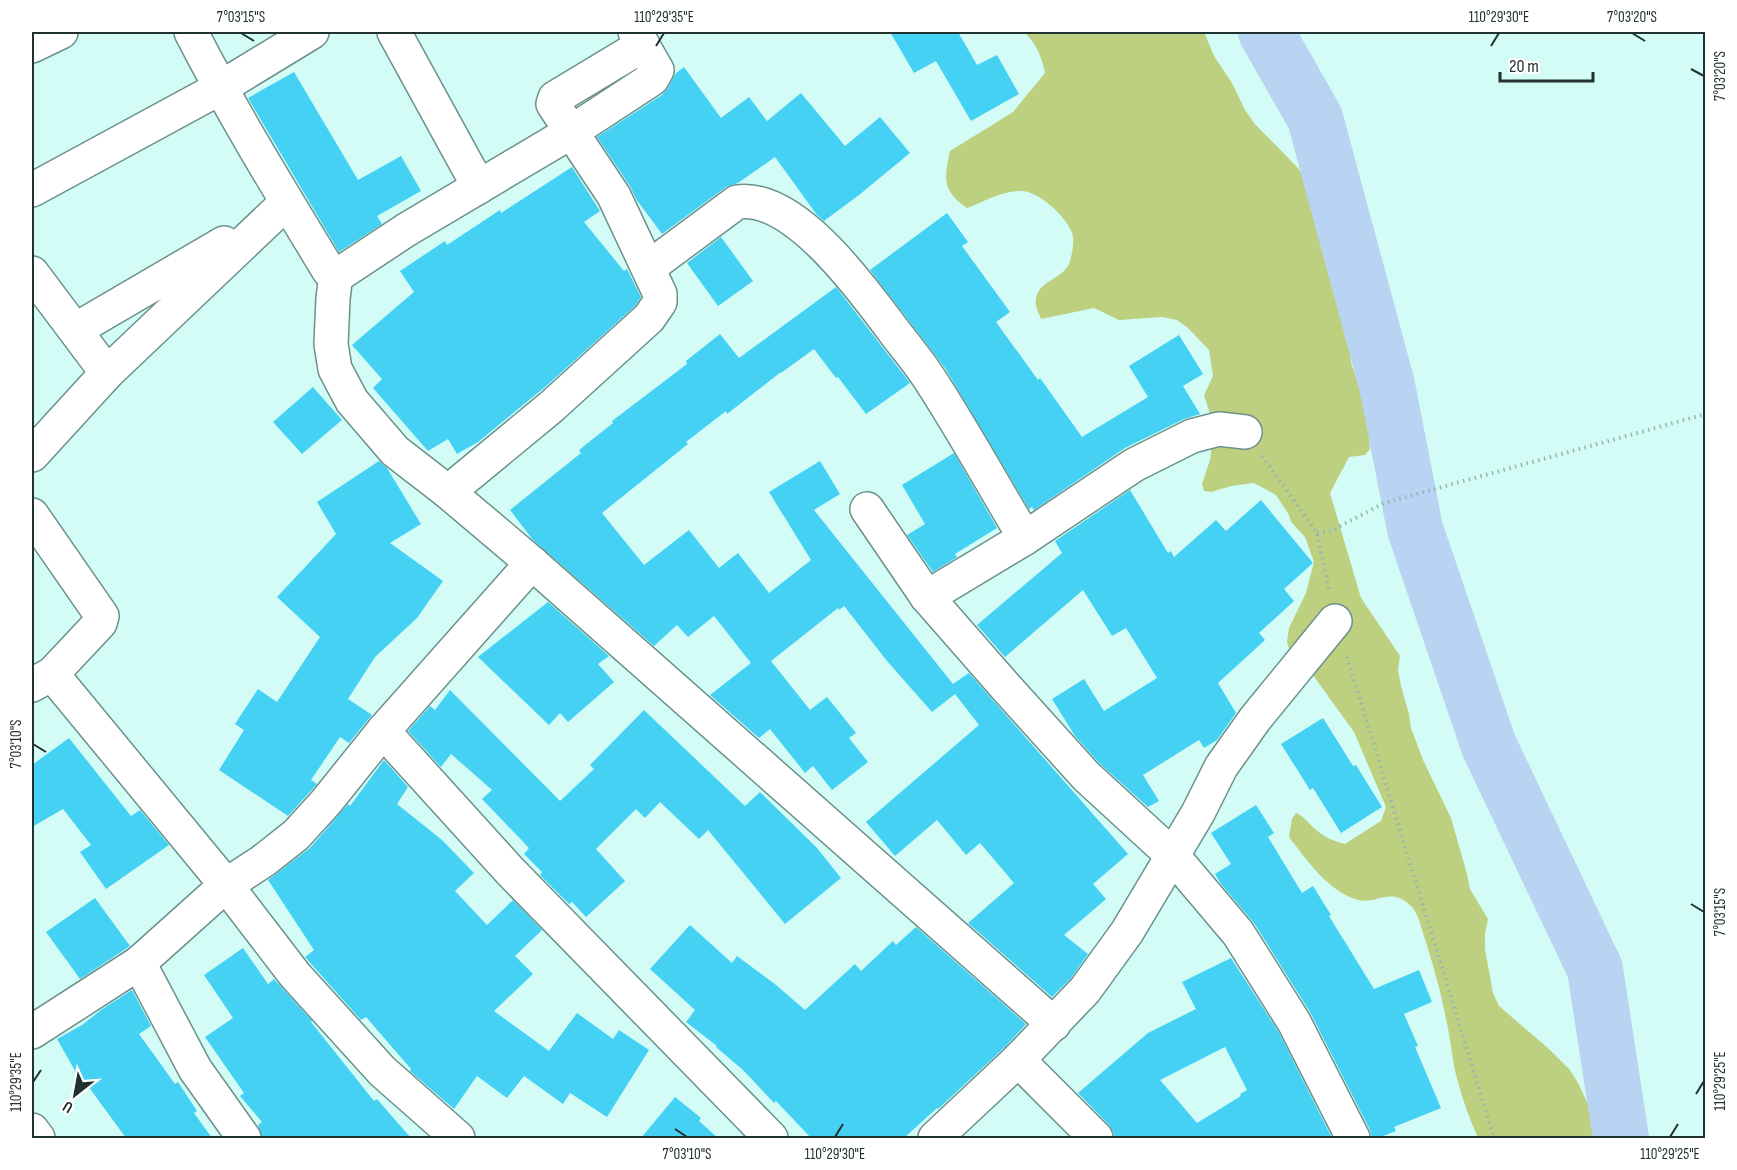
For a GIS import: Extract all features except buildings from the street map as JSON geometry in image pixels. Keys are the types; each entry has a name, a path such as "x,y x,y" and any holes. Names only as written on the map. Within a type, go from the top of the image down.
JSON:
{"street":[{"path":"32,46 61,32"},
{"path":"191,32 280,208 329,271 336,273 341,273 406,230 571,132"},
{"path":"32,190 220,88 312,32"},
{"path":"394,32 479,187"},
{"path":"448,492 551,407 649,318 660,302 660,294 614,196 553,104 555,98 639,38"},
{"path":"648,268 737,202 749,200 765,205 804,228 854,278 928,376 1025,538"},
{"path":"75,330 280,208"},
{"path":"32,455 106,373 280,208"},
{"path":"32,273 106,373"},
{"path":"336,273 332,344 335,369 352,400 395,451 448,492 532,563 1054,1024"},
{"path":"927,597 1025,538 1134,465 1192,436 1219,429 1245,432"},
{"path":"867,509 927,597 1086,776 1172,855 1238,933 1294,1022 1353,1138"},
{"path":"32,515 102,616 100,623 42,679 226,885 295,975 382,1071 458,1138"},
{"path":"32,1032 139,963 226,885 263,861 296,835 326,802 383,731 532,563"},
{"path":"935,1138 1018,1060 1085,990 1127,932 1198,813 1221,767 1286,679 1335,621"},
{"path":"383,731 510,871 771,1138"},
{"path":"139,963 195,1068 244,1138"},
{"path":"1018,1060 1096,1138"},
{"path":"32,1130 38,1138"}],"path":[{"path":"1317,533 1331,531 1384,503 1706,414"},
{"path":"1245,432 1317,533 1335,621 1494,1138"}],"green space":[{"path":"1024,32 1204,32 1214,56 1232,83 1245,110 1254,123 1298,168 1321,202 1332,276 1350,348 1351,363 1366,406 1370,449 1365,455 1349,457 1330,493 1361,598 1400,656 1398,670 1411,728 1423,760 1451,818 1470,889 1488,919 1485,949 1493,993 1499,1006 1570,1070 1604,1138 1478,1138 1460,1089 1439,989 1420,922 1414,909 1396,897 1363,901 1345,894 1318,873 1289,837 1292,819 1296,813 1322,834 1345,844 1381,821 1386,807 1354,732 1300,658 1289,649 1287,642 1289,628 1306,593 1314,562 1305,537 1291,522 1276,495 1254,483 1211,492 1204,491 1202,484 1210,460 1214,427 1204,395 1213,376 1209,350 1177,320 1162,317 1119,320 1094,308 1041,319 1036,306 1036,297 1044,285 1067,267 1072,255 1073,236 1069,226 1043,199 1027,192 1006,193 967,208 949,190 946,177 950,151 1013,112 1045,73 1038,51"}],"waterway":[{"path":"1266,32 1315,118 1387,385 1415,529 1489,746 1595,969 1621,1138"}]}
